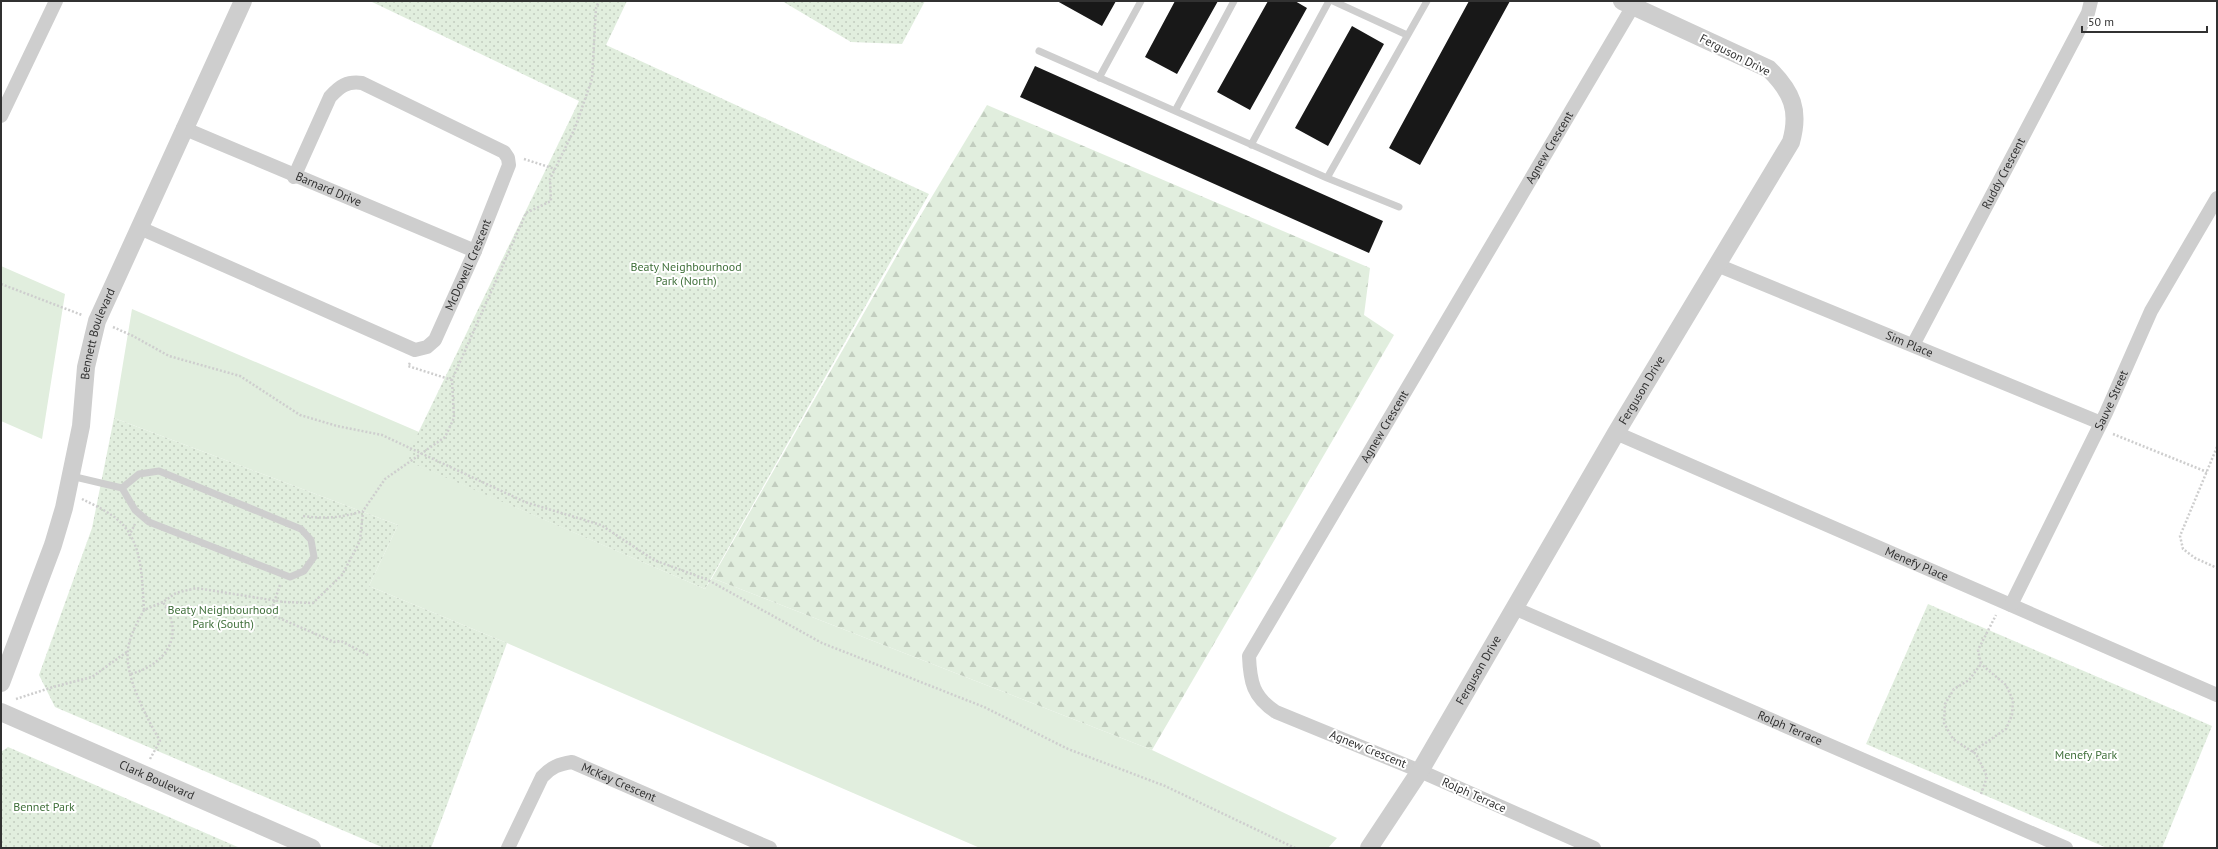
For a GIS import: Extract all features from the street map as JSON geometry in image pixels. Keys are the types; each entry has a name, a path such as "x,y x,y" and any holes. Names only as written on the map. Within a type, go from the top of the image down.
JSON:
{"street":[{"path":"1,116 56,1"},
{"name":"Bennett Boulevard","path":"1,683 53,545 69,483 81,426 86,367 97,321 105,298 140,228 183,128 243,1"},
{"name":"Ruddy Crescent","path":"1913,345 2088,13 2091,1"},
{"name":"Ferguson Drive","path":"1369,848 1420,771 1616,433 1791,142 1795,126 1794,106 1784,84 1769,69 1631,3"},
{"name":"Agnew Crescent","path":"1420,771 1276,712 1263,704 1254,690 1250,673 1249,656 1631,3"},
{"path":"294,177 330,97 340,86 352,82 362,83 504,152"},
{"name":"Barnard Drive","path":"183,128 294,177 475,251"},
{"name":"McDowell Crescent","path":"415,350 427,347 436,340 475,251 509,165 508,158 504,152"},
{"name":"Sauve Street","path":"2007,603 2100,426 2151,311 2217,198"},
{"path":"140,228 415,350"},
{"name":"Sim Place","path":"1717,265 1913,345 2100,426"},
{"name":"Menefy Place","path":"1616,433 2217,695"},
{"name":"Rolph Terrace","path":"1514,608 2066,848"},
{"name":"Clark Boulevard","path":"5,707 143,774 312,848"},
{"name":"McKay Crescent","path":"508,848 542,777 549,769 559,764 572,762 770,848"},
{"name":"Rolph Terrace","path":"1420,771 1594,848"}],"lane":[{"path":"1099,78 1141,1"},
{"path":"1175,111 1234,1"},
{"path":"1251,144 1329,1"},
{"path":"1333,1 1407,35"},
{"path":"1327,178 1427,1"},
{"path":"1039,51 1327,178 1400,207"},
{"path":"69,483 122,488 139,474 159,471 301,529 311,540 314,557 304,571 290,577 284,575 149,522 135,510 122,488"}],"path":[{"path":"144,610 163,602 176,593 196,588 274,601 313,603 342,576 360,541 363,511 386,479 445,437 454,418 452,380 526,213 552,201 550,179 575,128 592,79 596,8 599,1"},
{"path":"504,152 555,169"},
{"path":"1,284 134,336 169,356 240,376 300,415 337,426 382,435 525,502 600,525 654,560 708,580 822,643 984,707 1068,750 1166,786 1295,848"},
{"path":"415,350 408,366 452,380"},
{"path":"2100,426 2207,472"},
{"path":"2217,448 2180,536 2183,549 2195,558 2217,568"},
{"path":"69,483 124,526 140,559 144,610 133,631 128,651 131,674 138,700 160,741 143,774"},
{"path":"302,516 327,519 345,517 363,511"},
{"path":"284,575 270,614 334,642 341,641 368,655"},
{"path":"131,674 147,670 161,659 172,640 171,619 163,602"},
{"path":"1972,752 2006,729 2012,716 2013,700 2006,685 1981,664 1978,650 2007,603"},
{"path":"5,707 53,686 92,677 128,651"},
{"path":"1976,808 1987,777 1976,754 1953,739 1944,723 1945,704 1954,689 1969,680 1981,664"}],"green space":[{"name":"Beaty Neighbourhood Park (North)","path":"370,1 627,1 606,45 929,194 705,589 405,460 579,101"},
{"path":"782,1 925,1 902,44 851,42"},
{"path":"987,105 1370,268 1364,315 1394,335 1152,750 712,578 904,243"},
{"path":"1,266 65,294 42,439 1,421"},
{"path":"132,309 419,432 406,460 705,589 712,578 1152,750 1337,838 1328,848 980,848 507,643 369,586 398,525 114,418"},
{"name":"Beaty Neighbourhood Park (South)","path":"114,418 398,525 369,586 507,643 431,848 384,848 55,707 39,675 92,528"},
{"name":"Menefy Park","path":"1928,604 2212,726 2162,848 2107,848 1866,744"},
{"name":"Bennet Park","path":"8,747 240,848 1,848 1,752"}],"building":[{"path":"1057,1 1116,1 1102,26"},
{"path":"1175,1 1218,1 1177,74 1145,57"},
{"path":"1268,1 1295,1 1307,8 1250,110 1217,92"},
{"path":"1469,1 1510,1 1420,165 1389,148"},
{"path":"1352,26 1384,44 1328,146 1295,128"},
{"path":"1035,66 1383,221 1369,253 1020,97"}]}
